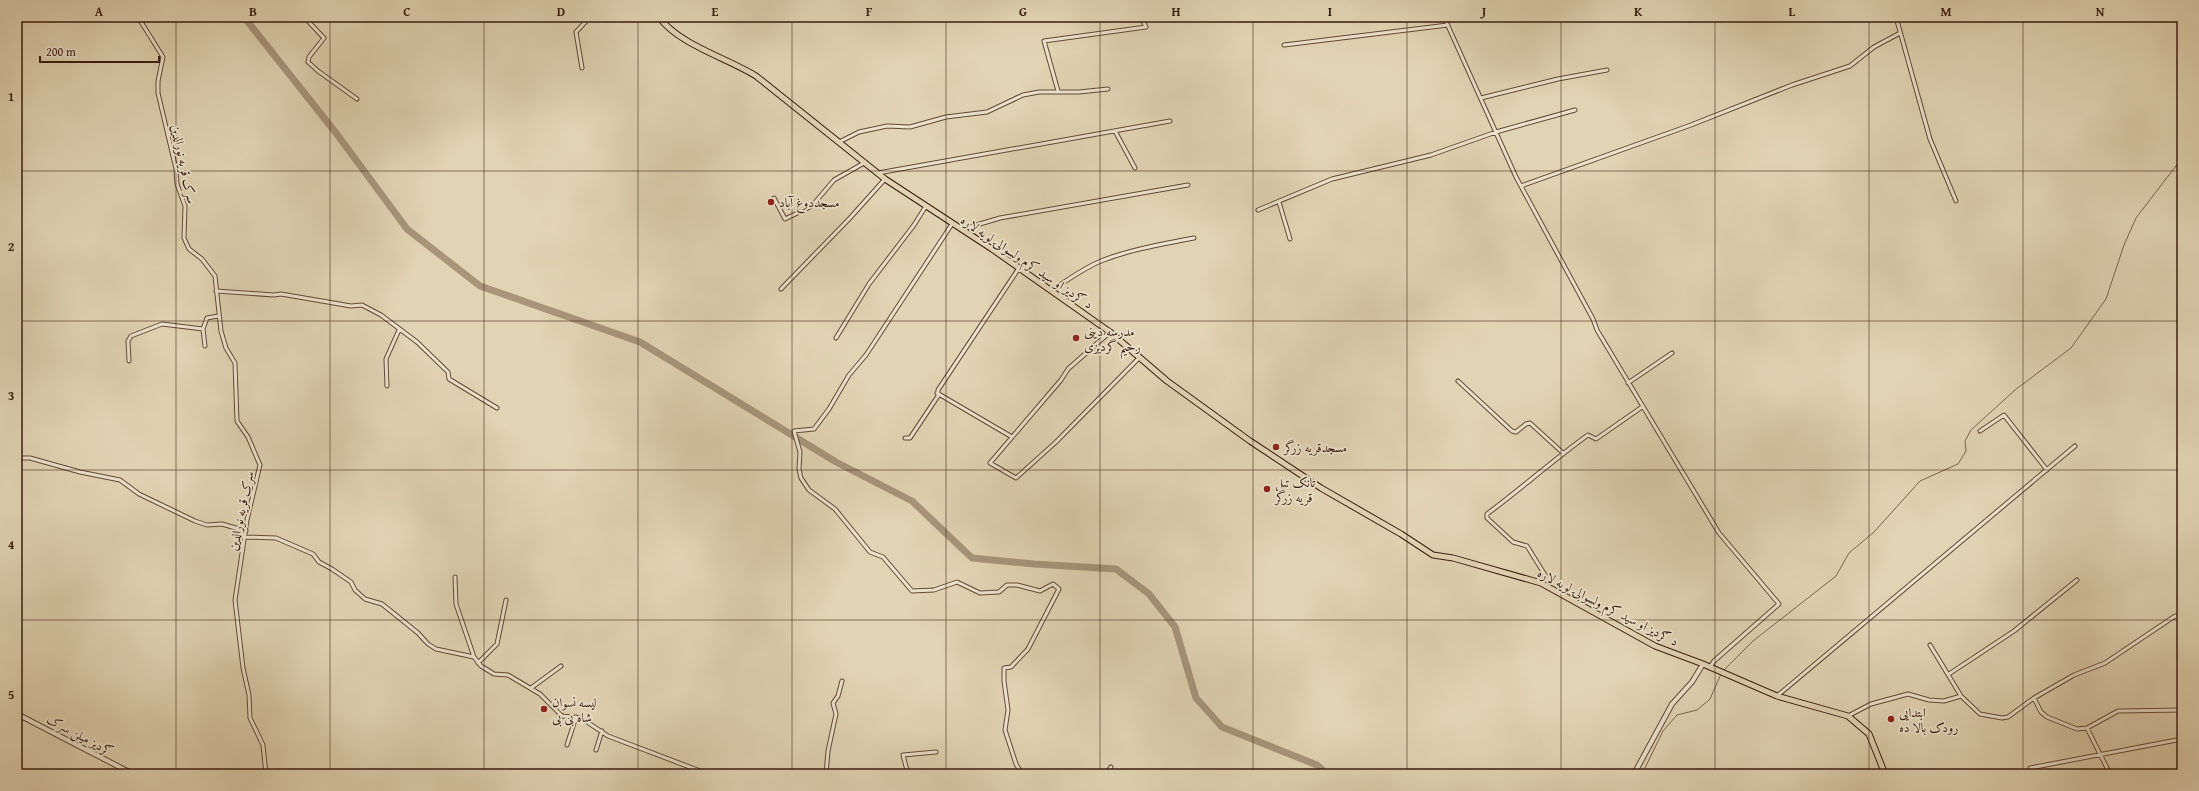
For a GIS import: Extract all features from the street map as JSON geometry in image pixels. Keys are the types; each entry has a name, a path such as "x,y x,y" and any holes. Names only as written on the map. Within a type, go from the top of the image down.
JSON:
{"highway":[{"name":"د ګردیز او سید کرم ولسوالۍ لویه لاره","path":"659,17 680,37 736,63 756,76 885,179 1019,268 1110,332 1167,381 1250,441 1321,488 1401,534 1433,555 1453,558 1540,583 1655,646 1703,664 1777,696 1848,716 1869,734 1886,774"}],"street":[{"name":"سرک قریه نورالدین","path":"138,17 163,57 158,81 158,93 176,169 177,184 184,206 184,238 189,249 208,265 215,276 218,316 226,348 235,363 237,421 248,438 260,465 246,531 235,600 237,624 249,694 250,718 263,745 266,774"},
{"path":"298,17 307,20 324,38 309,57 308,62 356,99"},
{"path":"582,68 576,32 590,17"},
{"path":"1058,91 1044,41 1146,27 1140,17"},
{"path":"1444,17 1521,186 1594,319 1597,330 1719,533 1779,604 1710,667"},
{"path":"1896,17 1930,139 1956,201"},
{"path":"1284,45 1448,25"},
{"path":"1521,186 1850,66 1874,47 1900,33"},
{"path":"1481,98 1558,79 1607,70"},
{"path":"839,142 859,132 887,126 910,127 946,117 987,112 1023,95 1058,91 1079,92 1108,89"},
{"path":"1258,210 1332,179 1430,155 1496,132 1575,110"},
{"path":"877,173 1170,121"},
{"path":"1115,131 1135,168"},
{"path":"774,198 785,219 812,206 834,180 864,163"},
{"path":"781,289 850,218 885,179"},
{"path":"962,230 1000,218 1188,185"},
{"path":"1280,202 1290,239"},
{"path":"836,338 869,284 914,225 926,206"},
{"path":"952,224 866,355 849,375 829,409 814,429 794,431 800,452 799,469 801,478 809,490 835,509 870,552 883,557 912,591 934,590 957,582 980,593 999,592 1007,585 1017,585 1040,591 1053,584 1059,589 1028,649 1010,667 1004,668 1004,681 1008,710 1005,730 1016,764 1022,774"},
{"path":"1051,291 1069,278 1109,258 1150,247 1194,238"},
{"path":"904,438 910,438 938,396 937,393 1019,268"},
{"path":"216,291 274,295 281,294 303,299 351,306 362,305 381,315 399,330 417,342 448,372 448,379 497,408"},
{"path":"205,346 203,329 207,318 218,316"},
{"path":"128,361 128,341 131,336 162,324 203,329"},
{"path":"387,386 386,359 399,330"},
{"path":"1110,332 1068,369 1061,380 990,463 1016,478 1056,442 1140,357"},
{"path":"1628,383 1672,353"},
{"path":"1458,381 1512,431 1516,432 1526,424 1530,423 1562,453"},
{"path":"937,393 1012,437"},
{"path":"1540,583 1545,575 1543,569 1536,563 1530,550 1520,543 1513,542 1486,516 1526,485 1562,453 1588,436 1596,439 1642,407"},
{"path":"1980,431 2004,415 2047,470"},
{"path":"1777,696 2075,446"},
{"path":"17,458 30,458 80,472 120,480 140,494 195,521 207,525 222,524 246,531"},
{"path":"245,537 276,538 313,554 319,562 351,582 355,590 365,599 382,604 418,633 428,644 436,649 474,657"},
{"path":"455,577 456,604 474,657 478,663 494,674 508,675 531,688 540,694 562,716 581,718 602,731 644,751 708,774"},
{"path":"1949,674 2014,630 2078,580"},
{"path":"478,663 497,644 506,600"},
{"path":"1930,646 1949,674 1961,696 1980,714 2002,718 2008,717 2034,698 2074,675 2105,663 2150,631 2175,616 2182,621"},
{"path":"1634,774 1672,704 1692,682 1703,664"},
{"path":"531,688 562,666"},
{"path":"826,774 828,751 836,714 833,703 838,696 842,681"},
{"path":"1848,716 1871,704 1908,694 1929,700 1944,701 1961,696"},
{"path":"2034,698 2041,712 2047,717 2077,729 2087,728 2118,711 2182,710"},
{"name":"ګردیز میلن سرک","path":"17,714 133,774"},
{"path":"566,745 576,717"},
{"path":"2087,728 2110,774"},
{"path":"596,750 602,731"},
{"path":"2030,768 2182,740"},
{"path":"908,774 903,755 936,752"},
{"path":"1106,774 1111,767"}],"waterway":[{"path":"244,17 336,133 407,229 480,286 640,342 836,462 912,501 972,558 1034,564 1116,569 1149,594 1175,627 1196,698 1222,727 1317,765 1327,774"},
{"path":"1724,670 1753,641 1836,576 1849,553 1874,532 1920,481 1958,464 1966,451 1965,441 1971,430 2015,390 2071,348 2106,299 2124,245 2136,218 2182,158"},
{"path":"1642,774 1663,731 1677,715 1697,710 1710,699 1721,674"}],"place":[{"name":"مسجددوغ آباد","path":"771,202"},
{"name":"مدرسه دینی رحیم گردیزی","path":"1076,338"},
{"name":"مسجدقریه زرگر","path":"1276,447"},
{"name":"تانک تیل قریه زرگر","path":"1267,489"},
{"name":"لیسه نسوان شاه بی بی","path":"544,709"},
{"name":"ابتدایی رودک بالا ده","path":"1891,719"}]}
